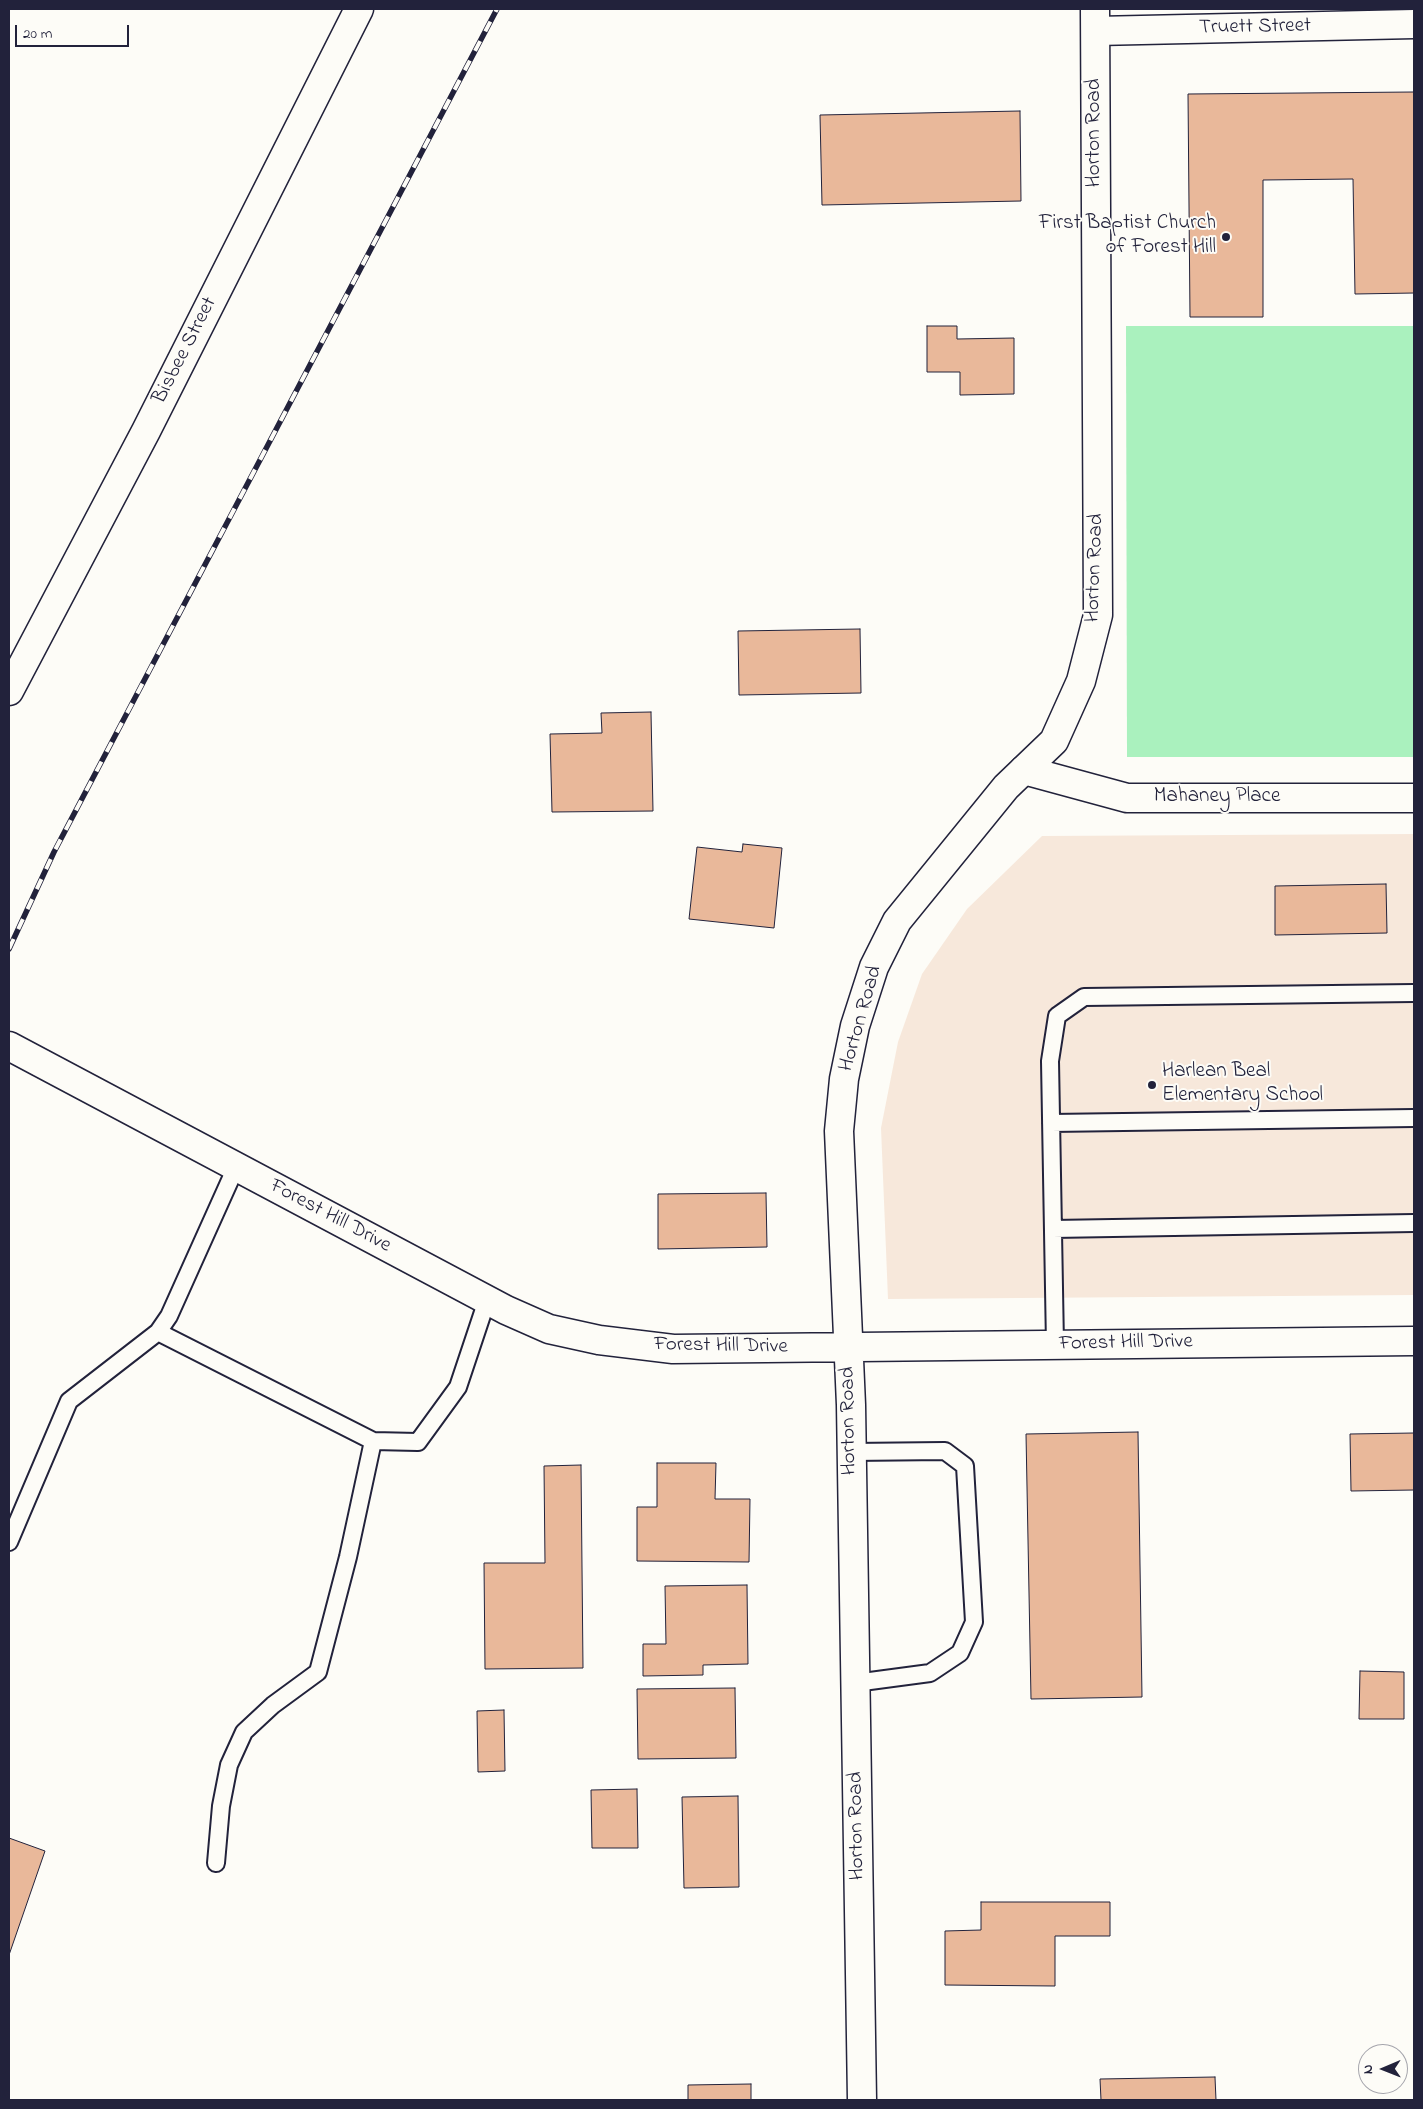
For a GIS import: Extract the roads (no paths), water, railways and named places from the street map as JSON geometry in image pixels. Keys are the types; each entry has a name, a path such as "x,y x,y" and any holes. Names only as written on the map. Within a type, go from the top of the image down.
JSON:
{"street":[{"name":"Bisbee Street","path":"9,691 150,422 359,9"},
{"name":"Truett Street","path":"1095,20 1414,24"},
{"name":"Horton Road","path":"862,2100 851,1452 839,1131 844,1080 855,1026 874,967 897,921 1006,787 1054,741 1081,681 1098,615 1095,20"},
{"name":"Mahaney Place","path":"1024,770 1126,798 1414,798"},
{"name":"Forest Hill Drive","path":"9,1046 487,1300 549,1329 599,1340 673,1349 1414,1341"}],"lane":[{"path":"1055,1345 1050,1061 1057,1016 1084,997 1414,992"},
{"path":"1051,1123 1414,1118"},
{"path":"9,1542 69,1401 158,1332 169,1316 236,1167"},
{"path":"1053,1230 1414,1223"},
{"path":"158,1332 373,1441 418,1442 458,1387 487,1300"},
{"path":"216,1863 220,1806 229,1765 244,1732 273,1705 318,1672 348,1557 373,1441"},
{"path":"851,1452 945,1451 965,1466 974,1622 960,1653 930,1674 855,1683"}],"railway":[{"path":"9,949 54,852 497,9"}],"place":[{"name":"First Baptist Church of Forest Hill","path":"1226,237"},
{"name":"Harlean Beal Elementary School","path":"1152,1085"}]}
